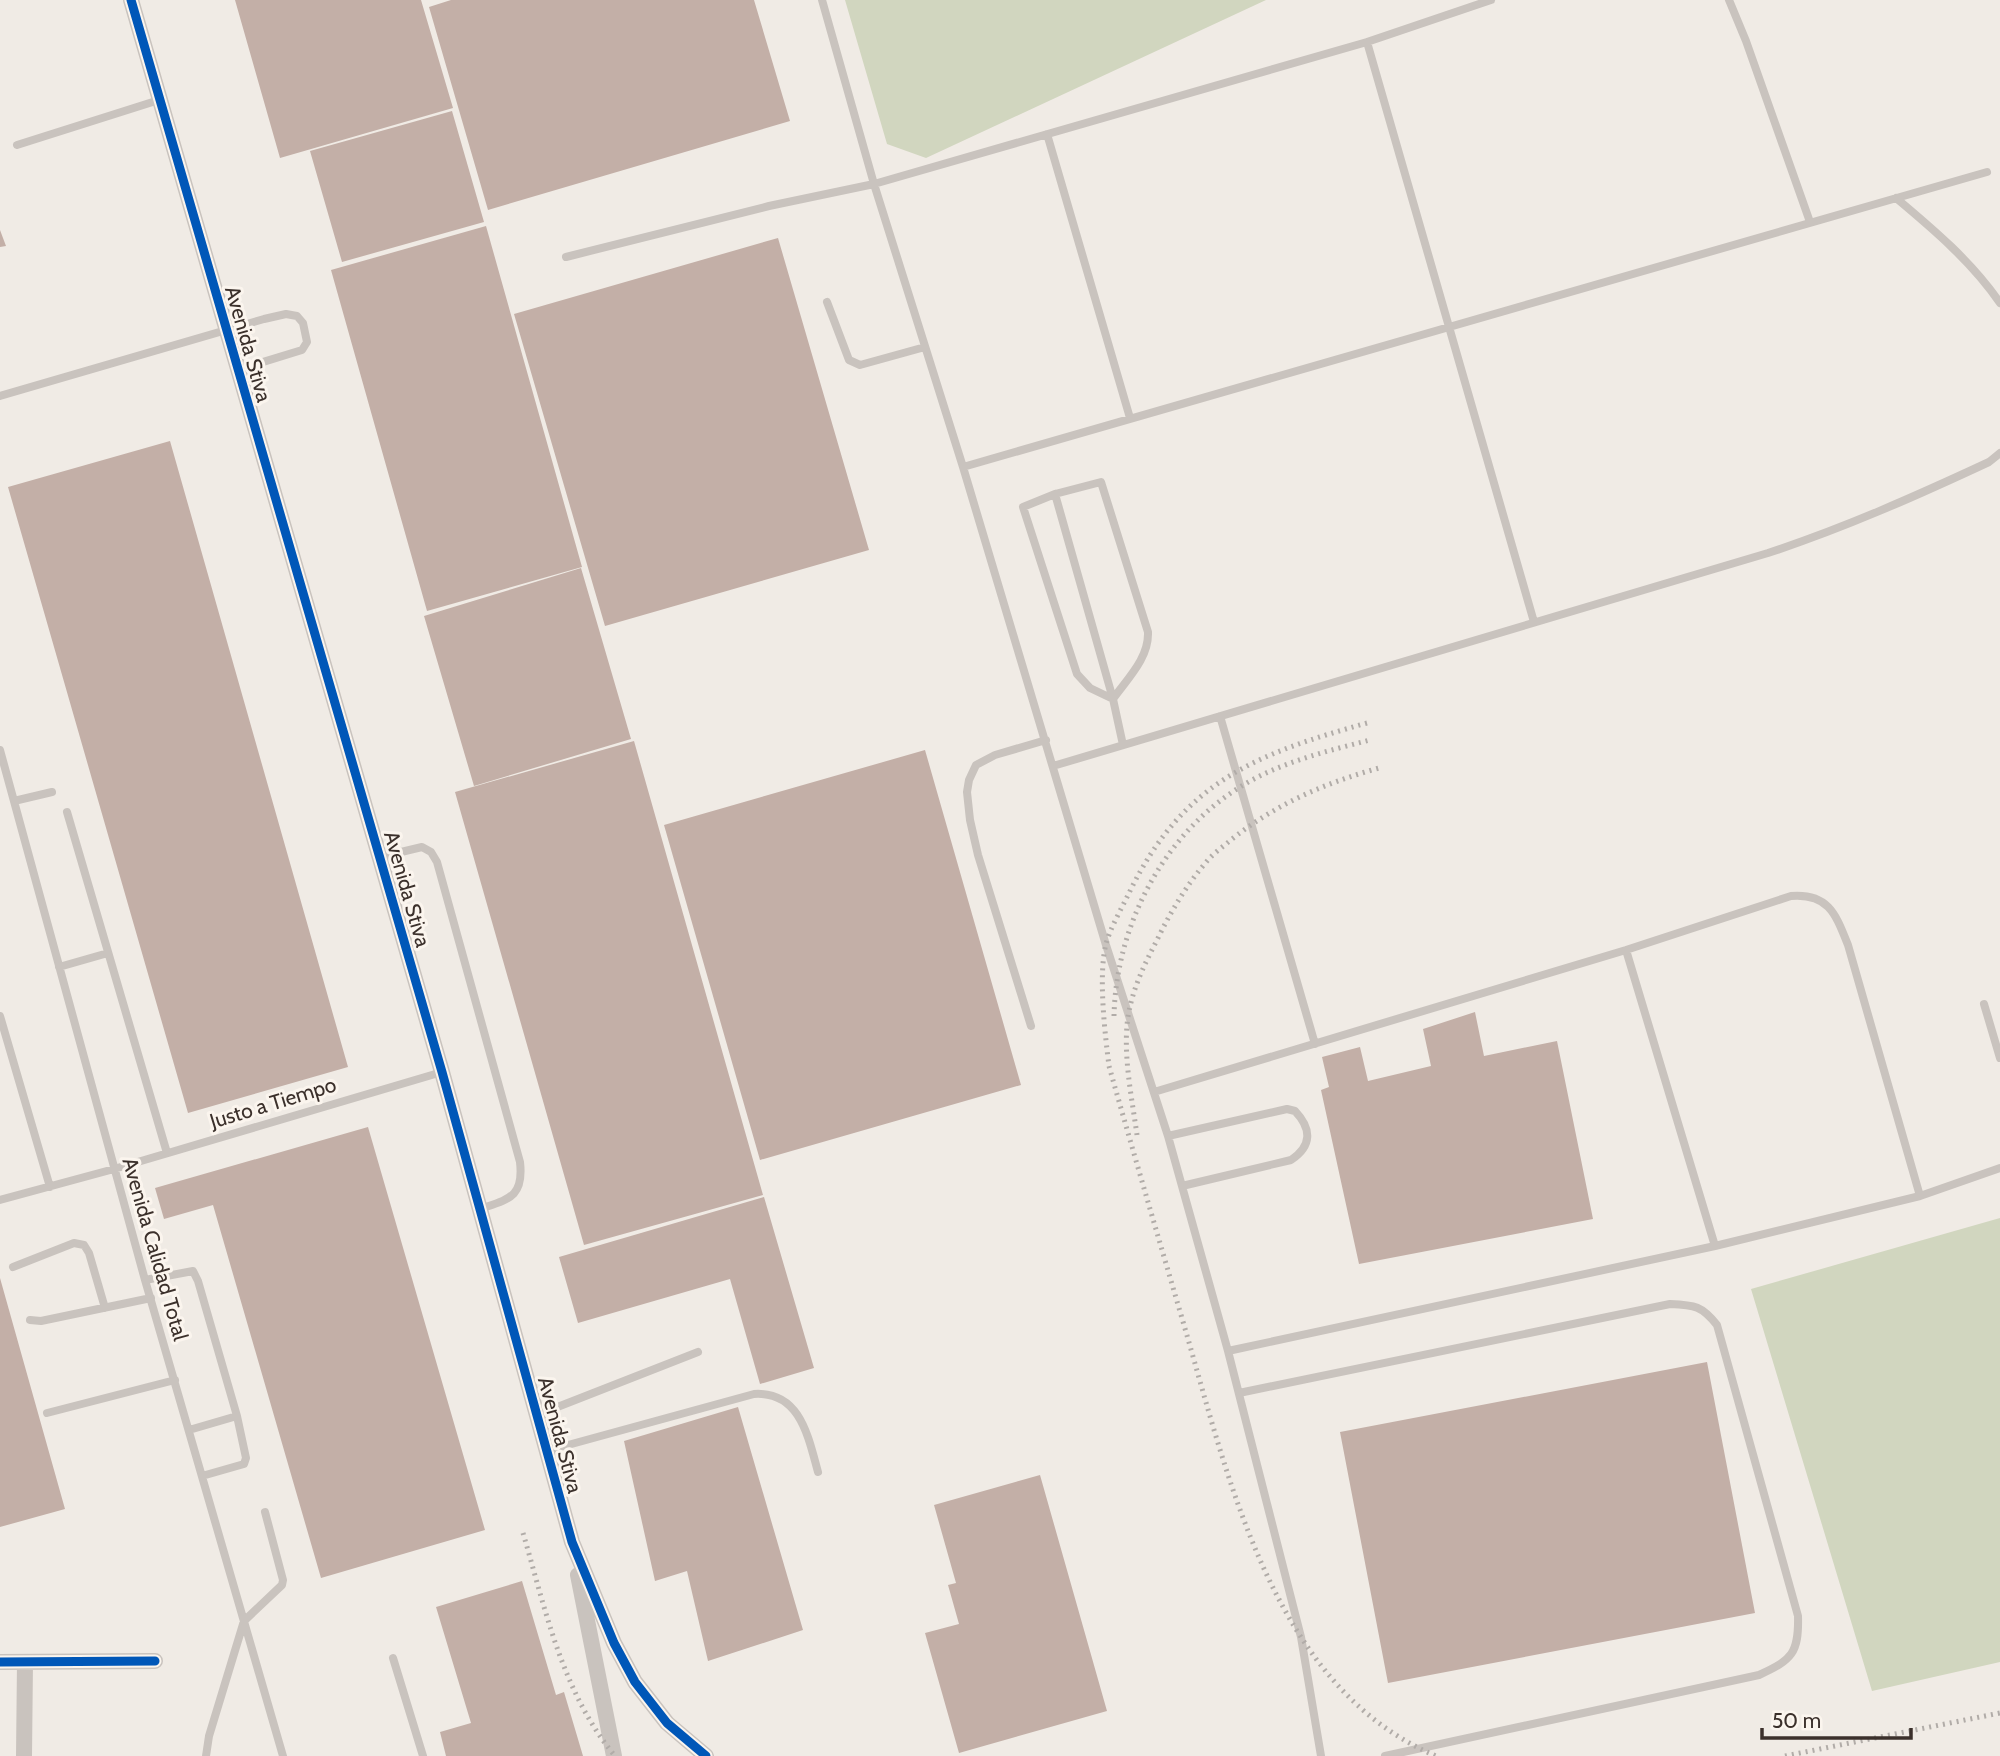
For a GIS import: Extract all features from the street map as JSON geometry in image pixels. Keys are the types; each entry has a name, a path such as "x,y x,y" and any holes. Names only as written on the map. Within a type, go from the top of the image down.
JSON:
{"street":[{"name":"Avenida Stiva","path":"131,0 442,1072 572,1542 614,1643 635,1682 667,1723 706,1756"},
{"path":"572,1542 614,1756"},
{"path":"0,1662 155,1661"},
{"path":"24,1756 25,1662"}],"lane":[{"path":"822,0 874,184 1054,766 1106,945 1168,1136 1228,1351 1301,1637 1321,1756"},
{"path":"566,257 769,206 874,184 1367,42 1491,0"},
{"path":"1729,0 1810,222"},
{"path":"1367,42 1534,622"},
{"path":"17,145 159,100"},
{"path":"1046,134 1130,418"},
{"path":"962,467 1987,172"},
{"path":"1896,198 1958,253 1989,286 2000,303"},
{"path":"827,302 849,360 860,365 925,347"},
{"path":"0,396 225,329 286,314 297,316 303,323 307,342 302,350 237,370"},
{"path":"1054,766 1768,554 1827,533 1948,481 1989,462 2000,453"},
{"path":"1101,482 1148,632 1149,645 1113,699 1090,688 1077,674 1023,507 1055,494 1101,482"},
{"path":"1055,494 1113,699 1123,745"},
{"path":"1220,716 1315,1044"},
{"path":"1031,1026 978,855 967,792 976,765 995,755 1046,740"},
{"name":"Avenida Calidad Total","path":"0,750 145,1280 283,1756"},
{"path":"14,801 52,792"},
{"path":"68,811 167,1153"},
{"path":"380,857 422,847 431,852 437,862 520,1162 519,1187 516,1194 480,1209"},
{"path":"1154,1092 1626,950 1791,896 1804,895 1816,897 1829,907 1838,920 1848,946 1920,1196"},
{"path":"1626,950 1715,1246"},
{"path":"59,967 108,953"},
{"path":"1984,1004 2000,1058"},
{"path":"0,1016 50,1186"},
{"name":"Justo a Tiempo","path":"0,1200 442,1072"},
{"path":"1168,1136 1287,1109 1295,1111 1306,1128 1308,1141 1302,1153 1291,1160 1182,1186"},
{"path":"1228,1351 1715,1246 1920,1196 2000,1168"},
{"path":"13,1267 74,1243 84,1245 89,1253 104,1308"},
{"path":"145,1280 193,1271 198,1281 237,1416 246,1458 244,1464 202,1476"},
{"path":"30,1320 41,1321 151,1298"},
{"path":"1239,1393 1670,1304 1691,1304 1706,1311 1717,1325 1798,1616 1799,1642 1783,1664 1759,1675 1385,1756"},
{"path":"537,1415 698,1352"},
{"path":"47,1413 175,1380"},
{"path":"547,1451 754,1394 768,1393 779,1396 797,1414 807,1434 818,1472"},
{"path":"189,1430 237,1416"},
{"path":"206,1756 209,1736 244,1621 282,1585 283,1580 265,1513"},
{"path":"394,1658 423,1756"}],"green space":[{"path":"845,0 1266,0 926,158 887,144"},
{"path":"2000,1218 2000,1662 1872,1691 1751,1289"}],"building":[{"path":"235,0 421,0 453,108 280,158"},
{"path":"451,0 754,0 790,121 488,210 429,7"},
{"path":"452,111 484,222 342,262 310,151"},
{"path":"486,226 582,567 427,611 331,270"},
{"path":"0,230 6,246 0,247"},
{"path":"778,238 869,550 605,626 514,314"},
{"path":"170,441 348,1067 188,1113 8,487"},
{"path":"581,568 631,739 474,786 424,616"},
{"path":"634,741 763,1195 584,1245 455,792"},
{"path":"925,750 1021,1085 760,1160 664,825"},
{"path":"1475,1012 1484,1056 1557,1041 1593,1219 1359,1264 1321,1090 1329,1087 1322,1057 1360,1047 1368,1081 1431,1066 1423,1029"},
{"path":"368,1127 485,1530 321,1578 213,1205 164,1219 155,1188"},
{"path":"764,1197 814,1368 760,1384 730,1279 578,1323 559,1257"},
{"path":"0,1278 65,1509 0,1527"},
{"path":"1707,1362 1755,1613 1388,1683 1340,1432"},
{"path":"738,1407 803,1630 708,1661 687,1571 655,1581 624,1441"},
{"path":"1040,1475 1107,1711 959,1753 925,1633 959,1624 948,1585 956,1583 934,1505"},
{"path":"522,1581 556,1695 564,1692 583,1756 446,1756 440,1732 471,1723 436,1607"}],"railway":[{"path":"1367,723 1291,747 1257,761 1227,777 1199,798 1174,823 1151,853 1111,931 1104,957 1103,1005 1109,1066 1128,1133 1221,1453 1267,1576 1298,1632 1335,1682 1381,1724 1436,1756"},
{"path":"1114,1016 1117,982 1134,917 1149,886 1188,830 1240,787 1270,771 1370,740"},
{"path":"1137,1135 1126,1039 1129,1014 1134,992 1147,960 1186,888 1214,854 1266,815 1339,780 1379,768"},
{"path":"523,1533 548,1621 569,1678 597,1731 615,1756"},
{"path":"1785,1756 2000,1713"}],"cycle path":[{"path":"131,0 442,1072 572,1542 614,1643 635,1682 667,1723 706,1756"},
{"path":"0,1662 155,1661"}]}
